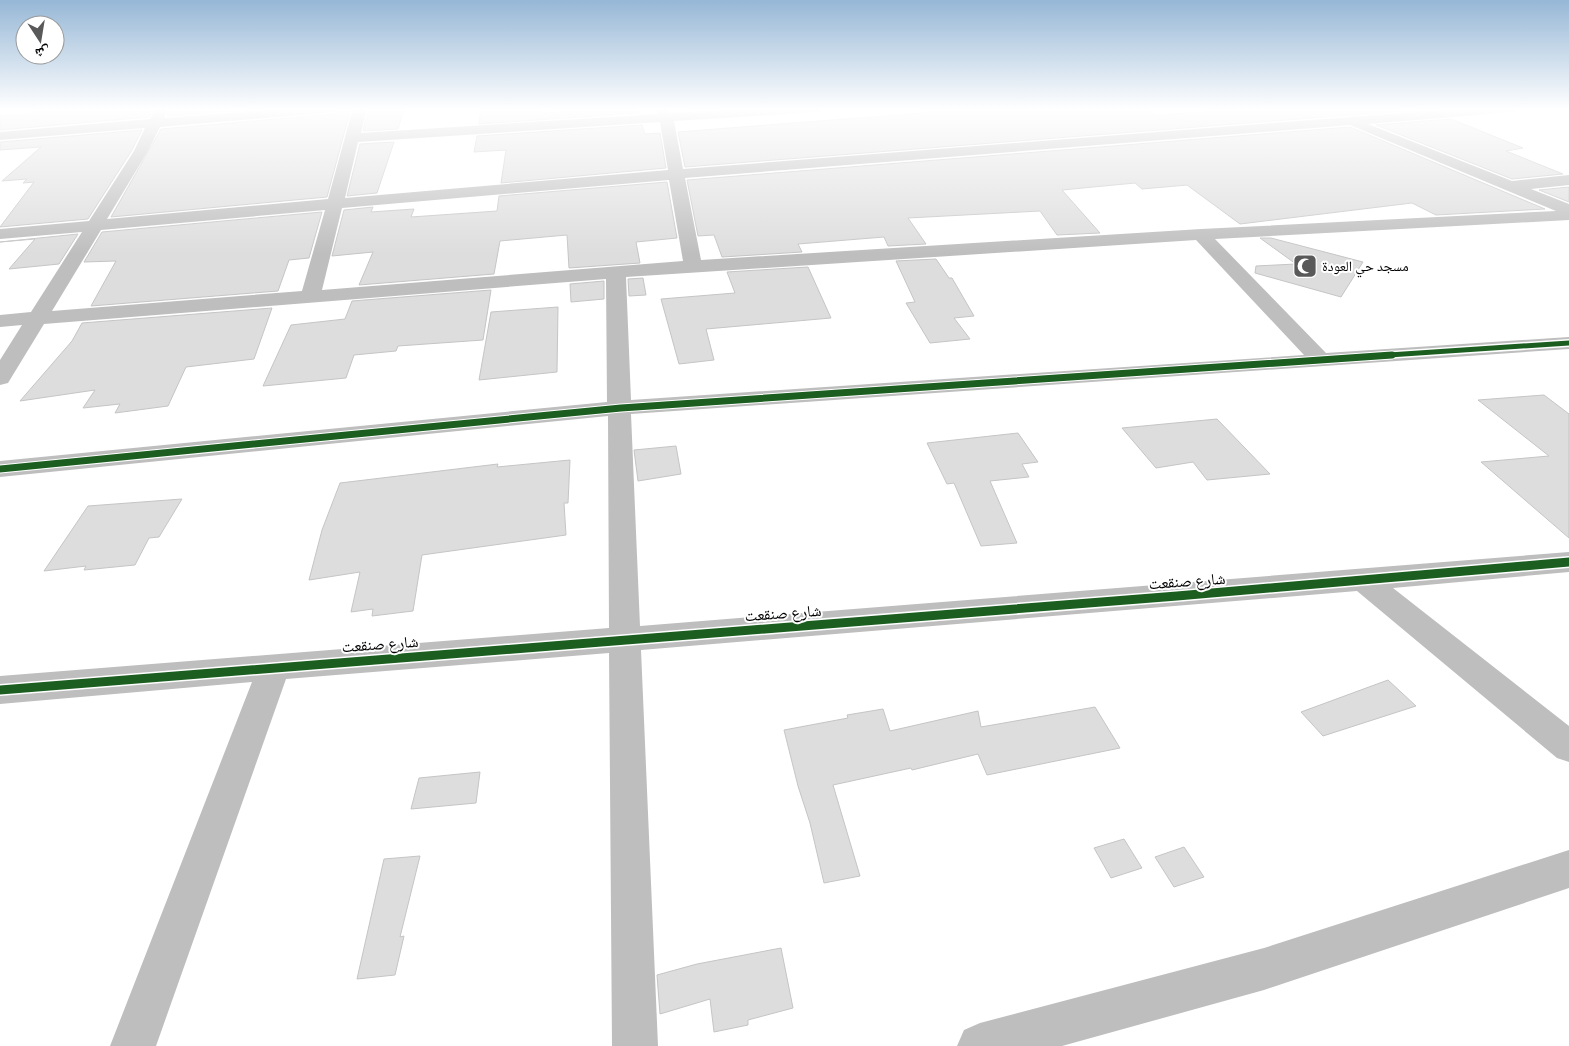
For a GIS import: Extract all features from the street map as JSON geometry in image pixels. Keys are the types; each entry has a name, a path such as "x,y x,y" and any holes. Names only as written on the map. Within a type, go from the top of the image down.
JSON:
{"street":[{"path":"0,378 93,225 138,157"},
{"path":"310,298 347,157"},
{"path":"673,157 693,266"},
{"path":"0,234 676,175 908,157"},
{"path":"1436,157 1569,210"},
{"path":"1510,187 1569,180"},
{"path":"0,321 616,274 693,266 1201,234 1569,216"},
{"path":"1201,234 1319,358"},
{"path":"616,274 621,408 624,639 634,1046"},
{"path":"0,469 621,408 1319,358 1569,343"},
{"name":"شارع صنقعت","path":"0,690 274,666 1364,581 1569,562"},
{"path":"1364,581 1569,747"},
{"path":"133,1046 274,666"},
{"path":"980,1046 1264,970 1569,869"}],"building":[{"path":"30,157 128,157 88,219 0,227 34,182 23,183 27,179 2,181"},
{"path":"145,157 338,157 327,197 111,217"},
{"path":"357,157 389,157 377,193 347,196"},
{"path":"505,157 664,157 666,168 501,183"},
{"path":"683,157 815,157 685,167"},
{"path":"977,157 1421,157 1545,209 1436,215 1412,203 1240,224 1187,185 1142,189 1135,183 1062,190 1100,233 1057,235 1040,211 908,218 926,244 888,246 884,237 798,244 802,252 722,257 714,235 698,236 687,180"},
{"path":"1456,157 1520,157 1563,174 1512,179"},
{"path":"667,182 677,238 636,242 640,263 569,268 567,235 500,241 494,274 359,285 373,252 332,256 344,210 373,207 371,212 414,209 411,217 497,211 499,196"},
{"path":"1569,187 1569,202 1539,190"},
{"path":"322,212 309,258 289,260 278,291 91,306 116,261 84,262 102,232"},
{"path":"78,234 59,264 9,269 35,239 0,242"},
{"name":"مسجد حي العودة","path":"1260,238 1271,238 1363,262 1341,297 1255,273 1256,266 1296,264"},
{"path":"936,259 949,278 952,278 974,316 954,318 970,339 930,343 906,303 915,302 896,261"},
{"path":"808,267 831,318 706,329 714,360 679,364 661,299 735,293 727,272"},
{"path":"643,278 646,295 629,296 628,279"},
{"path":"604,281 604,299 571,302 570,284"},
{"path":"491,290 483,340 398,346 396,351 354,355 346,378 263,386 291,325 345,319 352,301"},
{"path":"558,307 557,372 479,380 491,312"},
{"path":"272,308 254,359 186,367 168,406 115,413 120,404 83,408 95,390 20,401 72,341 82,323"},
{"path":"1544,395 1569,414 1569,538 1481,462 1549,456 1478,400"},
{"path":"1217,419 1270,474 1207,480 1193,462 1156,468 1122,428"},
{"path":"1018,433 1038,462 1022,464 1029,477 990,481 1017,543 981,546 954,483 947,484 927,443"},
{"path":"676,446 681,474 638,481 634,450"},
{"path":"570,460 568,503 564,503 566,535 422,555 413,611 372,616 373,609 351,612 360,572 309,580 322,530 340,483 498,464 497,467"},
{"path":"182,499 159,537 149,538 135,565 84,570 86,566 44,571 88,506"},
{"path":"1388,680 1416,706 1323,736 1301,712"},
{"path":"1095,707 1120,748 987,775 978,754 912,770 911,768 833,785 860,876 824,883 810,823 798,786 784,730 848,718 847,715 883,709 890,731 978,711 981,727"},
{"path":"480,772 476,803 411,809 419,778"},
{"path":"1124,839 1142,868 1111,878 1094,848"},
{"path":"1184,847 1204,877 1174,887 1155,857"},
{"path":"420,856 400,937 404,936 395,975 357,979 384,859"},
{"path":"781,948 793,1008 748,1020 748,1025 714,1032 710,999 660,1014 657,975 697,964"}],"cycle path":[{"path":"0,469 621,408 1569,343"},
{"path":"0,690 392,657 1177,596 1569,562"}],"place":[{"name":"مسجد حي العودة","path":"1305,266"}]}
